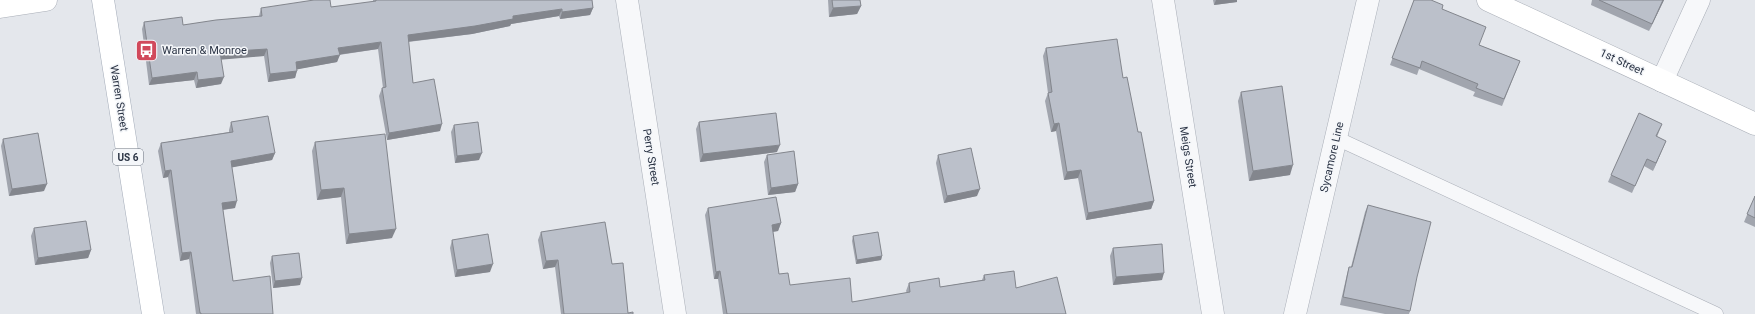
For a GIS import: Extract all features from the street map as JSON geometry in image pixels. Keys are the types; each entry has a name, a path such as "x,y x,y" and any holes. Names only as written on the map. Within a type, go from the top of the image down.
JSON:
{"main road":[{"path":"0,7 46,0"},
{"name":"Warren Street","path":"103,0 153,314"},
{"name":"1st Street","path":"1488,0 1755,124"}],"street":[{"name":"Perry Street","path":"627,0 674,314"},
{"name":"Meigs Street","path":"1163,0 1213,314"},
{"name":"Sycamore Line","path":"1295,314 1368,0"},
{"path":"1662,81 1699,0"}],"lane":[{"path":"1336,138 1716,314"}],"building":[{"path":"314,0 330,0 331,7 376,0 592,0 593,8 562,12 562,9 513,16 513,19 475,26 408,35 413,83 434,79 442,124 389,133 382,88 386,87 381,42 338,48 340,55 296,62 297,71 270,74 267,49 220,52 224,77 198,80 197,72 152,78 144,22 182,17 183,25 216,20 262,16 261,8"},
{"path":"832,0 860,0 861,6 833,8"},
{"path":"1414,0 1431,0 1443,5 1442,9 1486,27 1479,45 1520,61 1504,99 1476,88 1478,84 1422,61 1420,68 1392,58"},
{"path":"1599,0 1663,0 1652,24"},
{"path":"1117,39 1123,78 1127,77 1138,132 1141,132 1154,201 1088,213 1081,170 1067,172 1059,123 1054,124 1048,93 1052,92 1046,48"},
{"path":"1282,86 1293,165 1253,171 1241,92"},
{"path":"776,113 780,145 703,154 699,122"},
{"path":"1639,113 1662,124 1656,136 1666,141 1656,163 1647,159 1635,186 1611,175"},
{"path":"268,116 275,153 231,161 237,201 222,203 233,281 270,276 273,314 201,314 191,252 182,253 171,170 165,171 161,143 233,132 231,122"},
{"path":"478,122 482,153 457,156 454,125"},
{"path":"38,133 47,184 12,189 3,139"},
{"path":"385,134 396,229 349,234 344,188 321,190 315,142"},
{"path":"971,148 980,189 947,196 938,155"},
{"path":"794,151 798,184 771,188 767,155"},
{"path":"1755,196 1755,218 1747,214"},
{"path":"776,197 781,223 772,225 779,274 788,273 790,285 850,278 852,302 910,292 909,283 939,278 940,287 985,280 984,275 1014,271 1016,288 1057,277 1066,314 727,314 720,271 716,272 708,208"},
{"path":"1368,205 1431,222 1410,311 1343,297 1349,267 1352,267"},
{"path":"86,221 91,250 38,258 34,228"},
{"path":"605,222 612,264 623,263 628,313 633,312 633,314 564,314 558,260 546,261 541,232"},
{"path":"878,232 882,256 857,260 853,236"},
{"path":"488,234 493,264 457,270 452,240"},
{"path":"1162,244 1164,273 1116,277 1113,248"},
{"path":"299,253 302,278 275,281 272,256"}],"place":[{"name":"Warren & Monroe","path":"147,50"}]}
